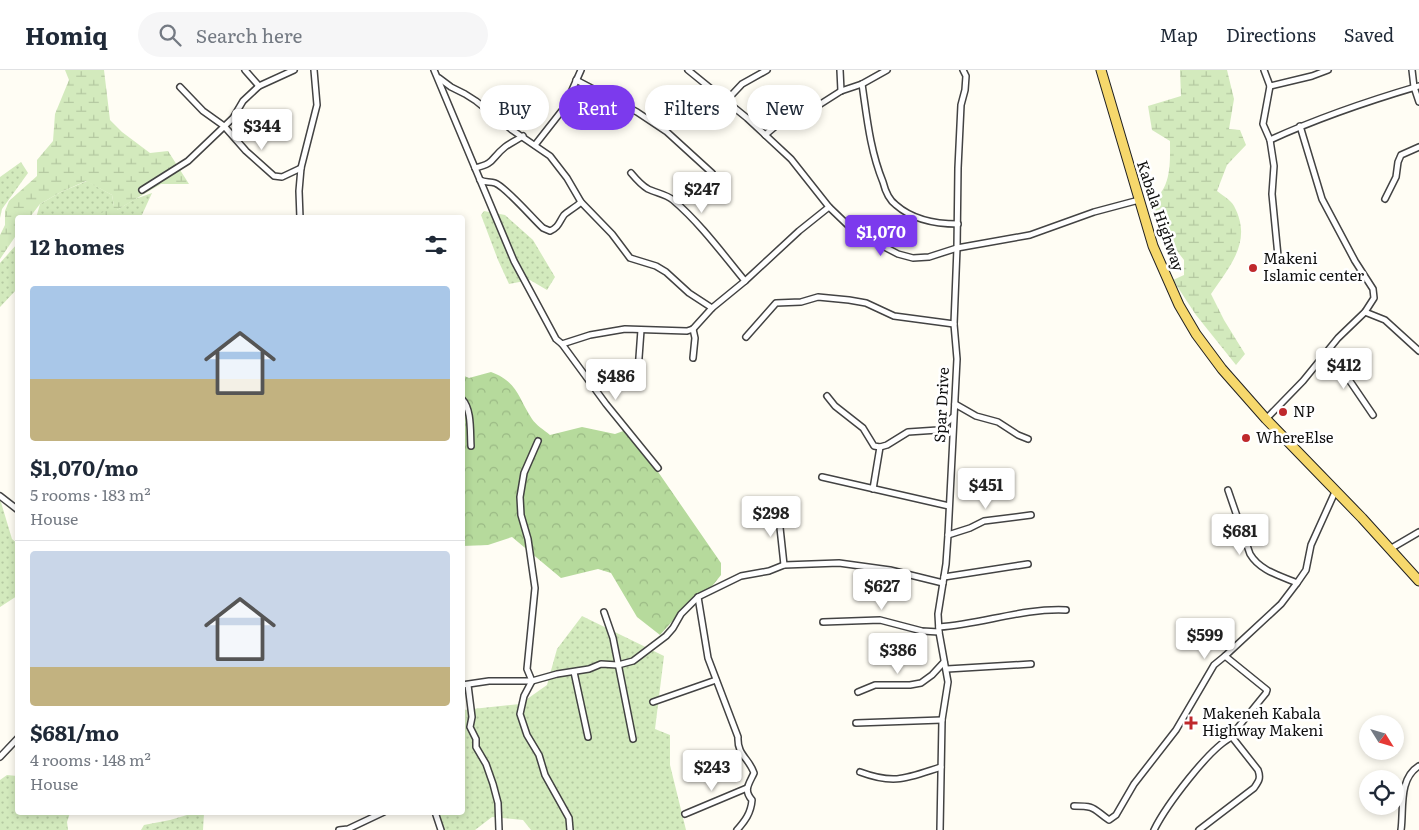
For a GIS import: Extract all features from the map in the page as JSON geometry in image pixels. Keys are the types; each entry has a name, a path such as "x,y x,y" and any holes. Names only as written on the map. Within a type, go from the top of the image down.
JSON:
{"main road":[{"name":"Kabala Highway","path":"1101,70 1153,246 1179,305 1196,334 1222,369 1266,419 1419,581"}],"street":[{"path":"244,70 259,86"},
{"path":"142,190 188,161 232,118 243,101 259,86 294,70"},
{"path":"300,215 301,168 318,105 314,70"},
{"path":"434,70 514,261 556,339 562,344 606,404 658,468"},
{"path":"534,145 564,108 581,70"},
{"path":"688,70 706,85"},
{"path":"737,89 742,84 767,70"},
{"path":"840,70 841,91"},
{"path":"765,135 777,125 808,112 841,91 862,84 887,70"},
{"name":"Spar Drive","path":"940,830 942,720 948,682 938,614 948,535 957,360 954,324 961,105 966,76 963,70"},
{"path":"1264,70 1270,86 1263,124 1270,140 1274,166 1272,194 1278,256"},
{"path":"1270,86 1312,76 1328,70"},
{"path":"1412,70 1419,102"},
{"path":"437,76 451,87 476,101 512,130 550,156 580,202 612,234 630,258 656,266 666,272 689,293 712,308"},
{"path":"576,80 637,112 667,132 712,173"},
{"path":"862,84 870,141 886,192 895,205 922,220 940,224 958,224"},
{"path":"180,87 203,111 224,126 246,151 274,176 282,177 301,168"},
{"path":"1270,140 1300,126 1381,97 1417,87"},
{"path":"737,111 791,159 829,207 854,231 898,254 913,258 929,257 957,248 1030,235 1094,212 1139,200"},
{"path":"1266,419 1303,381 1338,338 1365,312 1374,298 1373,289 1355,261 1322,199 1300,126"},
{"path":"474,168 487,165 504,148 523,136"},
{"path":"1385,199 1396,176 1401,155 1419,146"},
{"path":"631,173 639,183 670,198 680,206 716,245 745,281"},
{"path":"479,180 484,183 494,182 503,188 543,228 550,231 556,228 565,214 580,202"},
{"path":"562,344 590,335 625,329 687,331 693,329 712,308 829,207"},
{"path":"746,337 776,303 801,302 818,297 866,303 894,316 954,324"},
{"path":"1365,312 1384,320 1419,351"},
{"path":"693,329 695,338 693,358"},
{"path":"637,385 642,330"},
{"path":"1324,356 1339,365 1373,415"},
{"path":"827,396 835,406 863,428 874,446 880,447 908,432 938,430 953,417"},
{"path":"465,402 470,412 471,446"},
{"path":"954,404 976,416 998,422 1028,439"},
{"path":"532,681 527,669 535,588 520,497 524,473 538,441"},
{"path":"873,488 880,447"},
{"path":"822,477 949,506"},
{"path":"1228,490 1254,561 1262,568 1297,583"},
{"path":"1074,806 1092,806 1109,820 1112,819 1138,778 1176,730 1214,665 1281,604 1306,570 1311,545 1335,492"},
{"path":"0,496 15,508"},
{"path":"778,509 784,565"},
{"path":"948,535 984,521 1031,515"},
{"path":"1390,549 1419,532"},
{"path":"499,830 498,803 486,764 476,747 476,739 470,727 472,717 465,685 489,681 532,681 601,664 618,664 633,661 666,636 681,614 698,597 741,576 769,571 784,565 839,563 943,580 1028,564"},
{"path":"698,597 708,658 738,737 737,746 742,756 750,763 754,773 746,788 747,795 752,800 749,814 737,830"},
{"path":"823,622 880,620 922,631 939,630 1024,611 1066,610"},
{"path":"604,612 613,638 633,739"},
{"path":"1154,830 1196,771 1220,745 1232,737 1266,693 1267,690 1225,656"},
{"path":"858,692 875,685 910,685 920,683 932,675 944,662"},
{"path":"947,669 1030,664"},
{"path":"574,672 588,737"},
{"path":"653,702 716,680"},
{"path":"532,681 524,696 520,714 527,734 539,755 545,775 569,818 570,830"},
{"path":"856,723 942,720"},
{"path":"1199,830 1254,788 1260,781 1258,770 1232,737"},
{"path":"0,756 15,741"},
{"path":"1401,830 1403,793 1410,773 1419,766"},
{"path":"860,772 890,780 911,777 941,767"},
{"path":"685,814 746,788"},
{"path":"339,830 348,829 378,815"},
{"path":"435,815 441,830"}],"green space":[{"path":"65,70 104,70 110,120 122,132 150,153 168,151 189,184 161,184 117,210 116,215 98,215 114,206 112,195 86,181 40,204 32,215 15,215 15,237 0,259 0,235 5,225 5,211 9,201 37,176 37,160 53,141 55,114 69,80"},
{"path":"1180,70 1227,70 1234,99 1229,129 1240,130 1246,145 1227,165 1217,191 1234,206 1241,231 1237,253 1211,294 1224,320 1245,354 1236,365 1196,315 1173,280 1184,275 1184,260 1154,221 1148,202 1156,198 1166,185 1170,141 1152,130 1148,106 1181,96"},
{"path":"21,162 28,173 2,209 0,218 0,177"},
{"path":"87,181 112,195 114,206 117,210 135,199 152,193 142,215 37,215 40,204 61,192"},
{"path":"484,211 505,215 533,240 555,277 547,290 530,280 509,284 481,215"},
{"path":"15,246 15,291 0,307 0,263"},
{"path":"491,372 500,376 516,391 534,421 550,435 582,427 615,434 626,430 634,437 721,563 721,575 713,585 685,607 660,635 637,617 611,573 598,569 561,578 512,537 488,545 465,546 465,376 469,378"},
{"path":"0,499 12,539 15,542 15,597 0,607"},
{"path":"582,616 664,656 655,729 670,735 670,765 686,830 531,830 523,820 492,817 475,830 438,830 433,815 465,815 465,710 520,704 547,685 557,649"},
{"path":"7,775 15,776 15,815 69,815 67,822 68,830 0,830 0,780"},
{"path":"187,815 204,815 203,830 141,830 144,825"}],"place":[{"name":"Makeni Islamic center","path":"1253,268"},
{"name":"NP","path":"1283,412"},
{"name":"WhereElse","path":"1246,438"},
{"name":"Makeneh Kabala Highway Makeni","path":"1191,723"}]}
